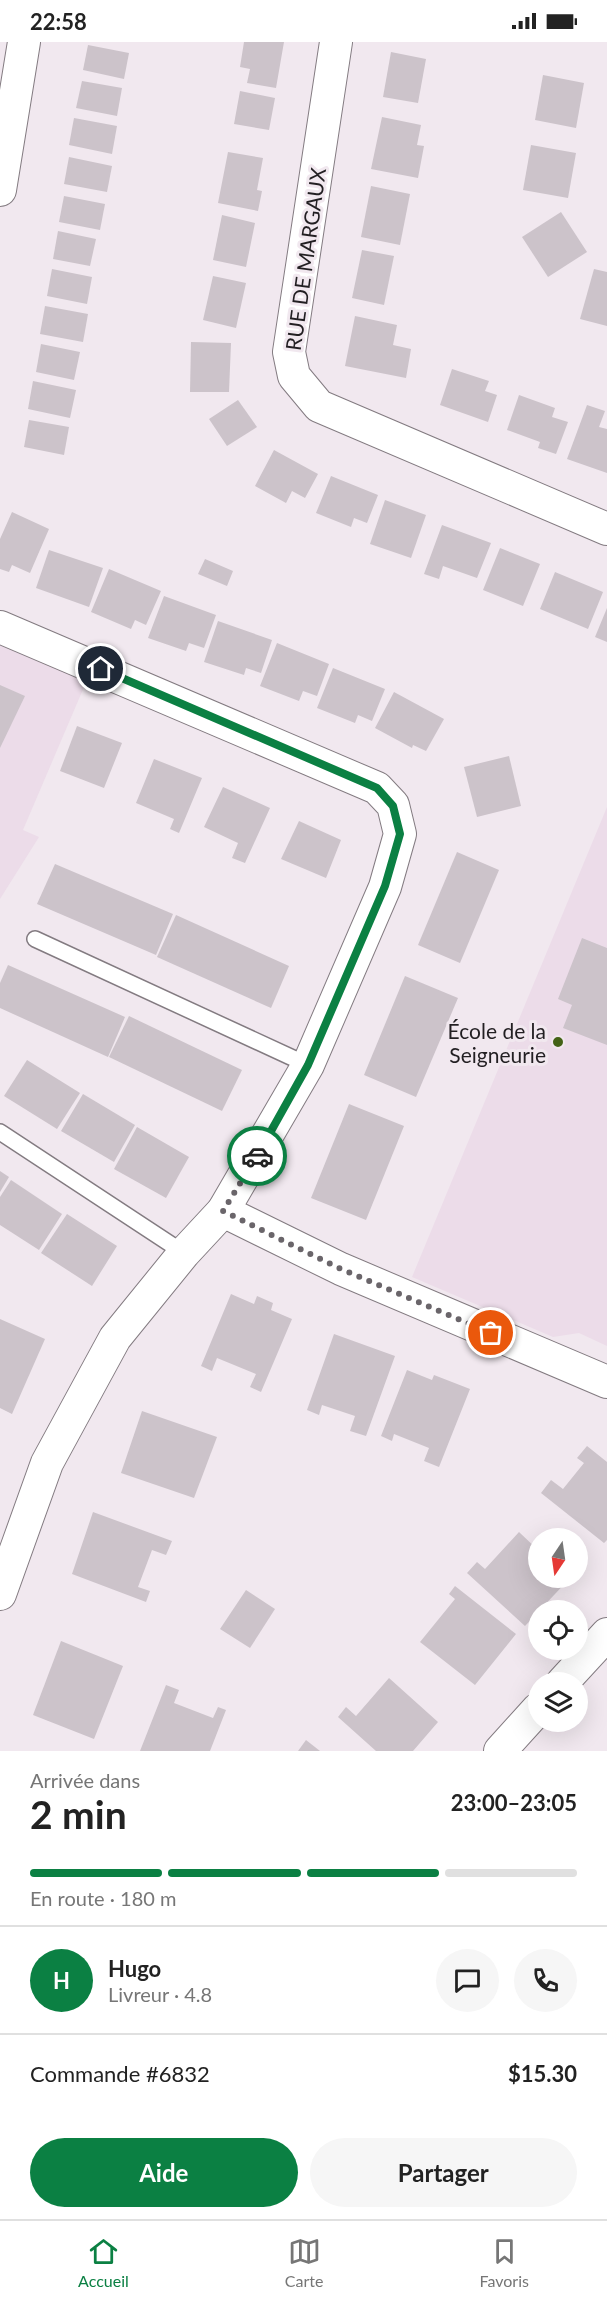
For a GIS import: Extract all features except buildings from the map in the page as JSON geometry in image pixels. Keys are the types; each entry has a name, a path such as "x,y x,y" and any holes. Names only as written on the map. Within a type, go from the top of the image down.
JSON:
{"street":[{"path":"0,190 24,42"},
{"name":"RUE DE MARGAUX","path":"336,42 289,352 294,376 319,406 607,529"},
{"path":"0,627 377,788 393,806 400,834 385,886 308,1065 223,1211 184,1254 115,1338 47,1463 0,1594"},
{"path":"223,1211 341,1269 607,1382"},
{"path":"572,1672 607,1634"},
{"path":"500,1751 528,1720"}],"lane":[{"path":"35,939 308,1065"},
{"path":"0,1132 184,1254"}],"shaded area":[{"path":"0,641 87,680 23,830 39,837 0,899"},
{"name":"École de la Seigneurie","path":"607,807 607,1346 579,1333 553,1337 412,1277"}],"way so far":[{"path":"257,1156 223,1211 341,1269 491,1333"}],"place":[{"name":"École de la Seigneurie","path":"558,1042"}],"route":[{"path":"101,669 377,788 393,806 400,834 385,886 308,1065 257,1156"}]}
